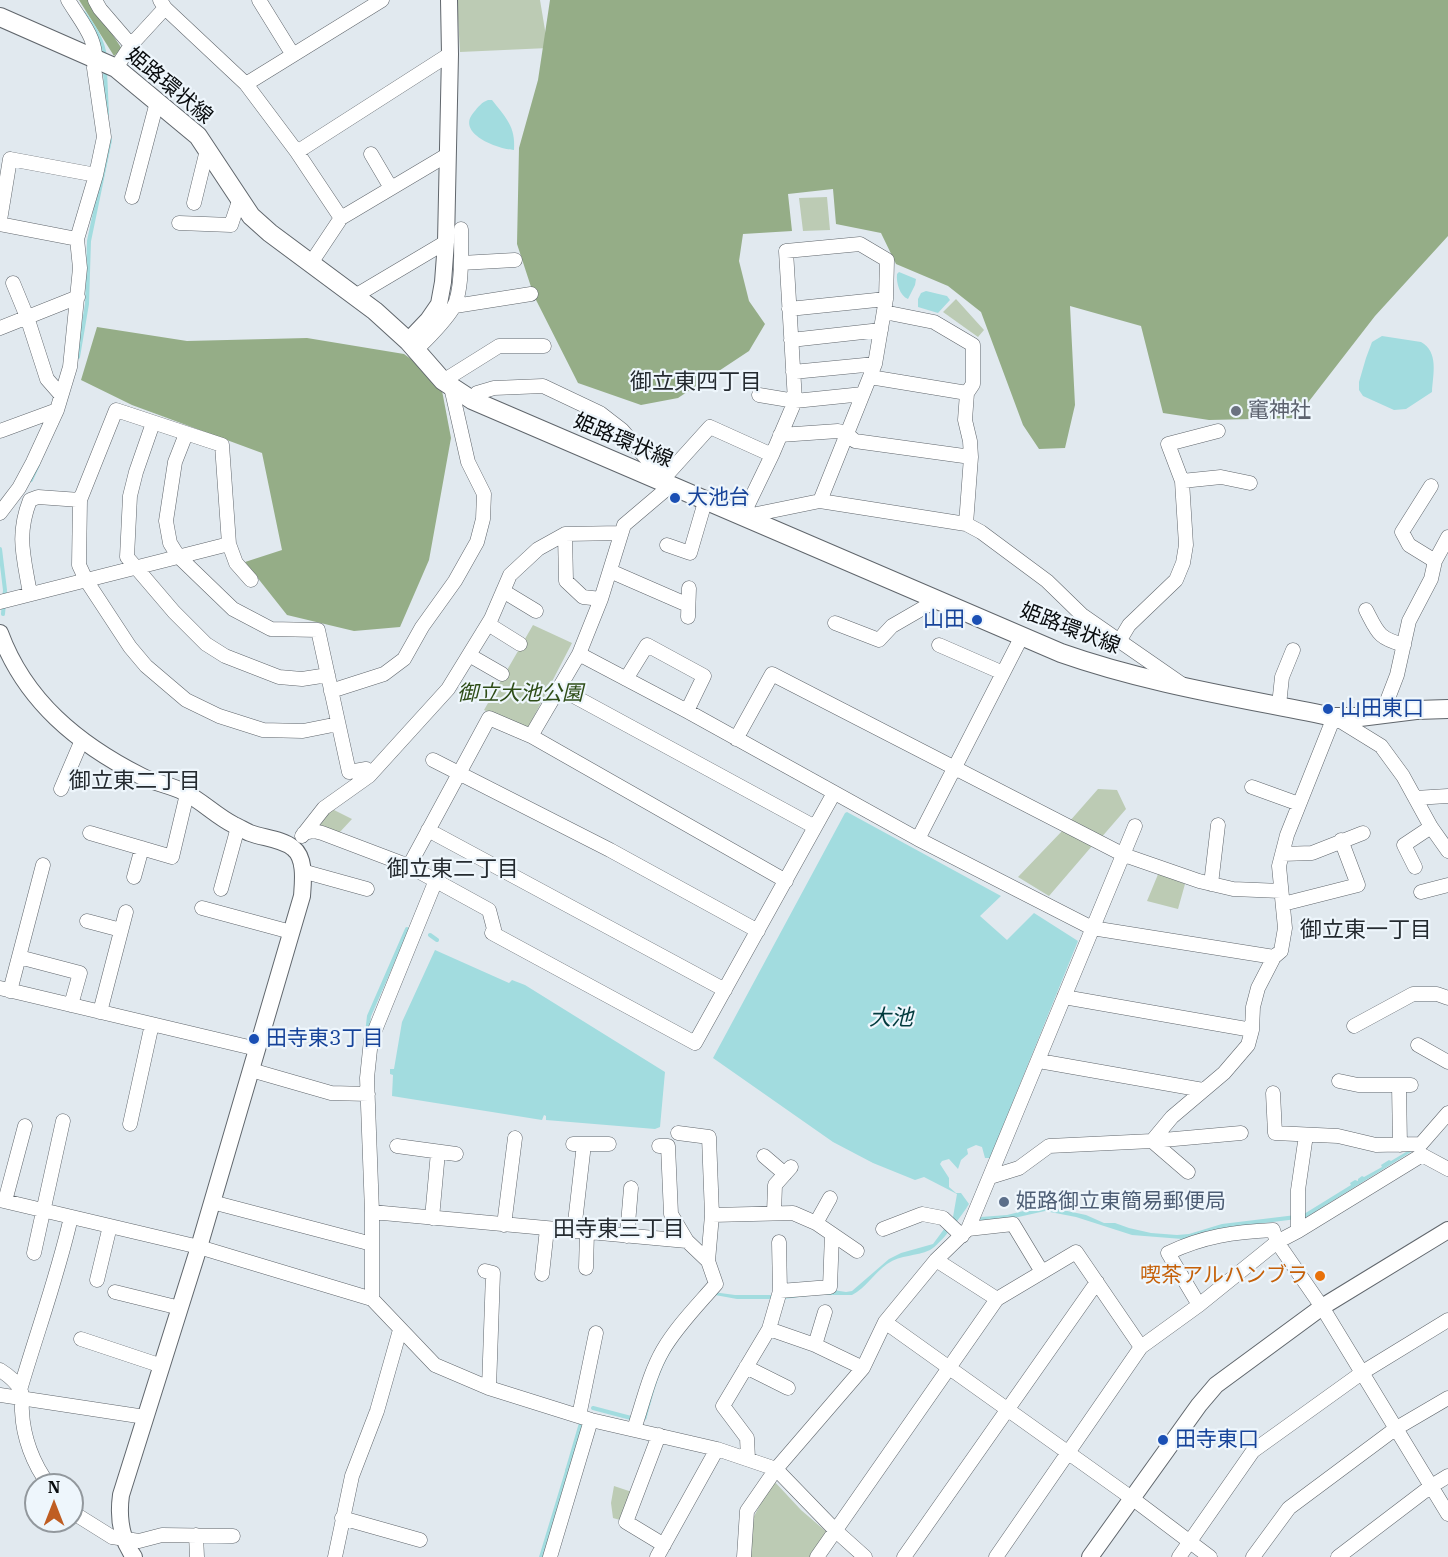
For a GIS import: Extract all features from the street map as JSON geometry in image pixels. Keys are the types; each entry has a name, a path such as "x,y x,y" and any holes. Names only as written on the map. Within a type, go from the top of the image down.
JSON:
{"main road":[{"name":"姫路環状線","path":"0,17 106,63 158,102 198,136 251,216 270,233 355,296 412,346 447,384 472,400 667,482 705,502 1061,653 1100,667 1334,717 1360,717 1439,708 1448,709"}],"street":[{"path":"68,0 106,63"},
{"path":"95,0 131,45"},
{"path":"259,0 293,55"},
{"path":"246,84 293,55 361,5 382,0"},
{"path":"412,346 439,304 446,242 449,0"},
{"path":"0,513 19,488 33,462 57,410 70,367 80,268 77,239 96,175 104,137 94,68 106,63 131,45 163,4 246,84 297,152 341,218"},
{"path":"297,152 450,54"},
{"path":"132,197 158,102"},
{"path":"194,203 207,150"},
{"path":"371,154 391,188"},
{"path":"311,263 341,218 447,155"},
{"path":"77,239 0,222 10,159 96,175"},
{"path":"179,223 231,225 239,201"},
{"path":"412,346 441,324 454,306 461,263 461,229"},
{"path":"355,296 446,242"},
{"path":"742,517 795,401 786,251 860,244 887,260 885,305 872,370 820,501"},
{"path":"461,263 515,260"},
{"path":"13,284 27,317 47,379 62,395"},
{"path":"454,306 531,294"},
{"path":"0,328 78,297"},
{"path":"789,309 885,305 934,322 973,345 973,384 967,393 965,420 971,457 966,524"},
{"path":"791,340 881,330"},
{"path":"331,691 384,674 404,659 422,627 455,581 477,542 483,519 483,494 468,462 447,384 499,346 544,346"},
{"path":"793,372 872,370 967,393"},
{"path":"472,400 477,393 495,388 543,386 600,414 622,430 667,482"},
{"path":"759,395 795,401 863,394"},
{"path":"0,431 57,410"},
{"path":"250,580 236,563 229,544 222,445 116,410 80,500 79,565 86,580 130,647 146,666 186,700 219,716 263,730 303,730 338,724"},
{"path":"153,423 130,496 127,557 206,644 225,656 279,677 302,679 328,675"},
{"path":"531,736 579,654 601,599 624,525 667,482 710,427 772,455"},
{"path":"780,435 838,431 847,434 855,441 971,457"},
{"path":"1120,640 1130,625 1176,580 1183,563 1186,545 1182,481 1168,444 1218,431"},
{"path":"186,434 175,462 166,521 170,543 178,556 233,609 271,629 318,630 348,772 366,769 369,776"},
{"path":"1182,481 1221,477 1250,483"},
{"path":"1431,486 1402,532 1409,545 1435,561"},
{"path":"30,594 21,540 23,518 30,500 39,497 80,500"},
{"path":"742,517 820,501 966,524 1047,581 1082,615 1186,687"},
{"path":"667,545 690,553 705,502"},
{"path":"292,846 324,808 369,776 448,689 488,624 510,575 538,549 565,534 621,533"},
{"path":"565,534 566,581 583,597 601,599"},
{"path":"1382,714 1397,675 1409,621 1431,579 1435,561 1448,537"},
{"path":"4,601 229,544"},
{"path":"609,570 688,611 689,588"},
{"path":"503,591 536,611"},
{"path":"835,623 879,640 892,626 937,600"},
{"path":"1366,610 1385,640 1404,645"},
{"path":"488,624 520,644"},
{"path":"0,633 17,670 32,693 55,718 82,740 144,777 187,794 238,827 292,846 299,858 302,871 302,896 199,1247 121,1495 120,1518 124,1539 134,1557"},
{"path":"918,840 1022,636"},
{"path":"626,679 647,645 704,676 687,711"},
{"path":"939,645 1003,673"},
{"path":"1279,705 1282,677 1293,650"},
{"path":"579,654 687,711 918,840 1092,928 1274,957"},
{"path":"469,655 502,674"},
{"path":"736,739 772,675 1124,855 1211,884 1282,898 1359,885 1341,840"},
{"path":"559,688 816,826"},
{"path":"1152,1141 1172,1117 1224,1073 1248,1045 1258,988 1274,957 1281,951 1285,928 1279,866 1287,834 1334,717 1381,746 1403,776 1431,827 1448,852"},
{"path":"409,866 489,718 531,736 786,881"},
{"path":"61,789 82,740"},
{"path":"433,760 610,850 758,931"},
{"path":"1252,787 1299,804"},
{"path":"304,833 314,831 322,833 409,866 436,880 489,910 494,929 492,933 694,1043 834,793"},
{"path":"90,833 172,857 187,794"},
{"path":"1415,798 1448,796"},
{"path":"1211,884 1218,825"},
{"path":"744,1557 747,1511 776,1469 863,1368 885,1322 936,1260 965,1233 1039,1061 1135,826"},
{"path":"221,889 238,827"},
{"path":"1415,867 1404,845 1431,827"},
{"path":"428,830 725,990"},
{"path":"1282,854 1312,853 1363,832"},
{"path":"134,877 142,848"},
{"path":"43,865 19,957 5,989 257,1049"},
{"path":"302,871 367,889"},
{"path":"372,1299 372,1212 367,1078 371,1040 436,880"},
{"path":"1421,892 1448,885"},
{"path":"202,908 291,932"},
{"path":"100,1012 126,912"},
{"path":"87,921 121,930"},
{"path":"19,957 80,974 71,1005"},
{"path":"1354,1026 1413,994 1437,994 1448,998"},
{"path":"1064,997 1252,1030"},
{"path":"130,1124 152,1024"},
{"path":"1422,1064 1424,1048 1448,1062"},
{"path":"1039,1061 1203,1090"},
{"path":"251,1070 332,1093 368,1094"},
{"path":"1340,1081 1358,1085 1405,1085 1400,1145"},
{"path":"1274,1093 1275,1133 1338,1136 1376,1145 1400,1145 1421,1149 1448,1168"},
{"path":"996,1557 1141,1347 1199,1305 1277,1242 1298,1231 1421,1149 1448,1113"},
{"path":"34,1253 63,1121"},
{"path":"25,1126 2,1200 199,1247 372,1299 435,1365 489,1388 585,1418 717,1449 776,1469 836,1531 865,1557"},
{"path":"634,1430 663,1349 716,1284 708,1261 712,1215 709,1137 678,1133"},
{"path":"990,1177 1019,1168 1049,1146 1241,1134"},
{"path":"1298,1231 1298,1190 1306,1135"},
{"path":"504,1225 515,1138"},
{"path":"1152,1141 1188,1172"},
{"path":"586,1268 580,1232 579,1144 609,1144"},
{"path":"397,1146 456,1154"},
{"path":"659,1146 668,1146 671,1214 687,1241 708,1261"},
{"path":"432,1218 438,1152"},
{"path":"764,1155 788,1170 775,1185 774,1213"},
{"path":"627,1236 631,1188"},
{"path":"816,1223 830,1198"},
{"path":"212,1202 372,1244"},
{"path":"372,1212 687,1241"},
{"path":"712,1215 793,1213 816,1223 857,1251"},
{"path":"882,1229 922,1214 943,1218 965,1233 1013,1224 1042,1272"},
{"path":"42,1473 33,1459 27,1442 21,1409 22,1394 51,1287 59,1269 71,1217"},
{"path":"97,1280 110,1226"},
{"path":"542,1274 547,1228"},
{"path":"1199,1305 1168,1252 1231,1232 1273,1230 1277,1242 1363,1372 1395,1430 1448,1514"},
{"path":"1090,1557 1199,1405 1216,1385 1322,1307 1448,1230"},
{"path":"778,1295 830,1287 832,1234"},
{"path":"748,1459 747,1438 723,1406 769,1329 778,1295 779,1242"},
{"path":"817,1557 997,1299 1076,1252 1141,1347"},
{"path":"936,1260 997,1299"},
{"path":"485,1271 493,1273 486,1314 489,1388"},
{"path":"904,1557 1097,1282"},
{"path":"122,1291 180,1308"},
{"path":"815,1345 825,1312"},
{"path":"1179,1557 1253,1451 1363,1372 1448,1320"},
{"path":"885,1322 1069,1452 1210,1557"},
{"path":"769,1329 815,1345 863,1368"},
{"path":"335,1557 352,1476 377,1411 400,1330"},
{"path":"550,1557 585,1418 596,1333"},
{"path":"81,1339 162,1366"},
{"path":"746,1367 788,1388"},
{"path":"0,1370 13,1379 22,1394"},
{"path":"0,1395 22,1394 146,1417"},
{"path":"1253,1557 1289,1508 1395,1430 1448,1398"},
{"path":"660,1435 626,1522 660,1551 717,1449"},
{"path":"1338,1557 1430,1487 1448,1476"},
{"path":"342,1518 398,1528 420,1540"},
{"path":"84,1520 112,1537 139,1541 162,1535 233,1536"},
{"path":"196,1535 197,1557"}],"green space":[{"path":"79,0 90,0 122,49 114,56"},
{"path":"457,0 540,0 548,48 460,52"},
{"path":"550,0 1448,0 1448,236 1375,316 1296,418 1209,420 1163,413 1141,326 1070,306 1075,405 1065,448 1039,449 1023,425 981,312 948,286 896,264 881,233 836,224 833,189 788,194 792,231 743,234 739,261 749,301 765,324 749,351 678,398 641,405 578,383 534,296 517,244 519,148 538,80"},
{"path":"827,197 830,230 803,231 799,198"},
{"path":"956,299 984,330 978,337 943,312"},
{"path":"97,327 187,341 307,338 404,354 440,380 451,438 429,560 400,627 354,631 287,615 245,562 282,550 262,453 132,405 81,380"},
{"name":"御立大池公園","path":"533,625 572,643 529,726 519,728 484,710"},
{"path":"1098,789 1117,790 1126,809 1100,839 1069,822"},
{"path":"332,809 352,819 339,833 316,823"},
{"path":"1063,830 1092,846 1049,896 1018,877"},
{"path":"1159,872 1185,884 1178,909 1147,901"},
{"path":"773,1480 801,1510 829,1534 812,1557 748,1557 750,1524"},
{"path":"614,1486 632,1492 620,1520 613,1518 611,1503"}],"water":[{"path":"488,100 492,100 509,122 513,134 514,150 489,143 474,133 470,127 470,120 474,112"},
{"path":"899,272 916,279 908,299 899,289 897,274"},
{"path":"926,291 947,296 950,300 938,313 918,307 921,293"},
{"path":"1382,336 1421,342 1427,346 1433,357 1432,392 1406,409 1394,410 1363,396 1359,390 1359,382 1372,342"},
{"name":"大池","path":"847,812 1001,896 980,916 1007,940 1034,913 1078,941 990,1158 985,1158 982,1147 976,1145 967,1149 968,1154 961,1160 958,1169 949,1159 940,1164 949,1178 949,1187 956,1193 961,1193 969,1204 945,1236 930,1250 887,1264 852,1295 737,1299 715,1295 695,1317 667,1358 646,1420 641,1418 668,1350 687,1319 713,1292 735,1295 797,1295 833,1290 852,1291 889,1259 901,1253 933,1244 953,1217 957,1194 924,1177 915,1180 873,1163 833,1142 713,1058"},
{"path":"435,950 509,983 512,980 525,985 665,1072 660,1127 655,1129 546,1120 544,1115 542,1120 392,1096 393,1075 390,1074 390,1069 394,1069 402,1022"},
{"path":"1411,1149 1411,1152 1305,1218 1232,1227 1198,1237 1182,1239 1132,1235 1076,1217 1045,1211 1005,1220 979,1221 981,1217 1007,1215 1044,1206 1086,1215 1104,1223 1115,1223 1151,1233 1189,1234 1222,1224 1304,1214 1351,1185 1350,1183 1358,1181 1362,1176 1364,1177 1382,1167 1381,1165 1389,1160"},
{"path":"566,1468 569,1469 543,1557 539,1557"}],"waterway":[{"path":"84,13 100,39 105,57"},
{"path":"105,71 107,114"},
{"path":"78,357 87,304 89,241 110,140"},
{"path":"31,480 38,465"},
{"path":"0,549 5,590 3,614"},
{"path":"367,1034 369,1016 407,929"},
{"path":"430,935 437,940"},
{"path":"593,1408 631,1418"},
{"path":"567,1471 581,1423"}],"place":[{"name":"竃神社","path":"1236,411"},
{"name":"大池台","path":"675,498"},
{"name":"山田","path":"977,620"},
{"name":"山田東口","path":"1328,709"},
{"name":"田寺東3丁目","path":"254,1039"},
{"name":"姫路御立東簡易郵便局","path":"1004,1202"},
{"name":"喫茶アルハンブラ","path":"1320,1276"},
{"name":"田寺東口","path":"1163,1440"}],"district":[{"name":"御立東四丁目","path":"696,383"},
{"name":"御立東二丁目","path":"135,782"},
{"name":"御立東二丁目","path":"453,870"},
{"name":"御立東一丁目","path":"1366,931"},
{"name":"田寺東三丁目","path":"619,1230"}]}
